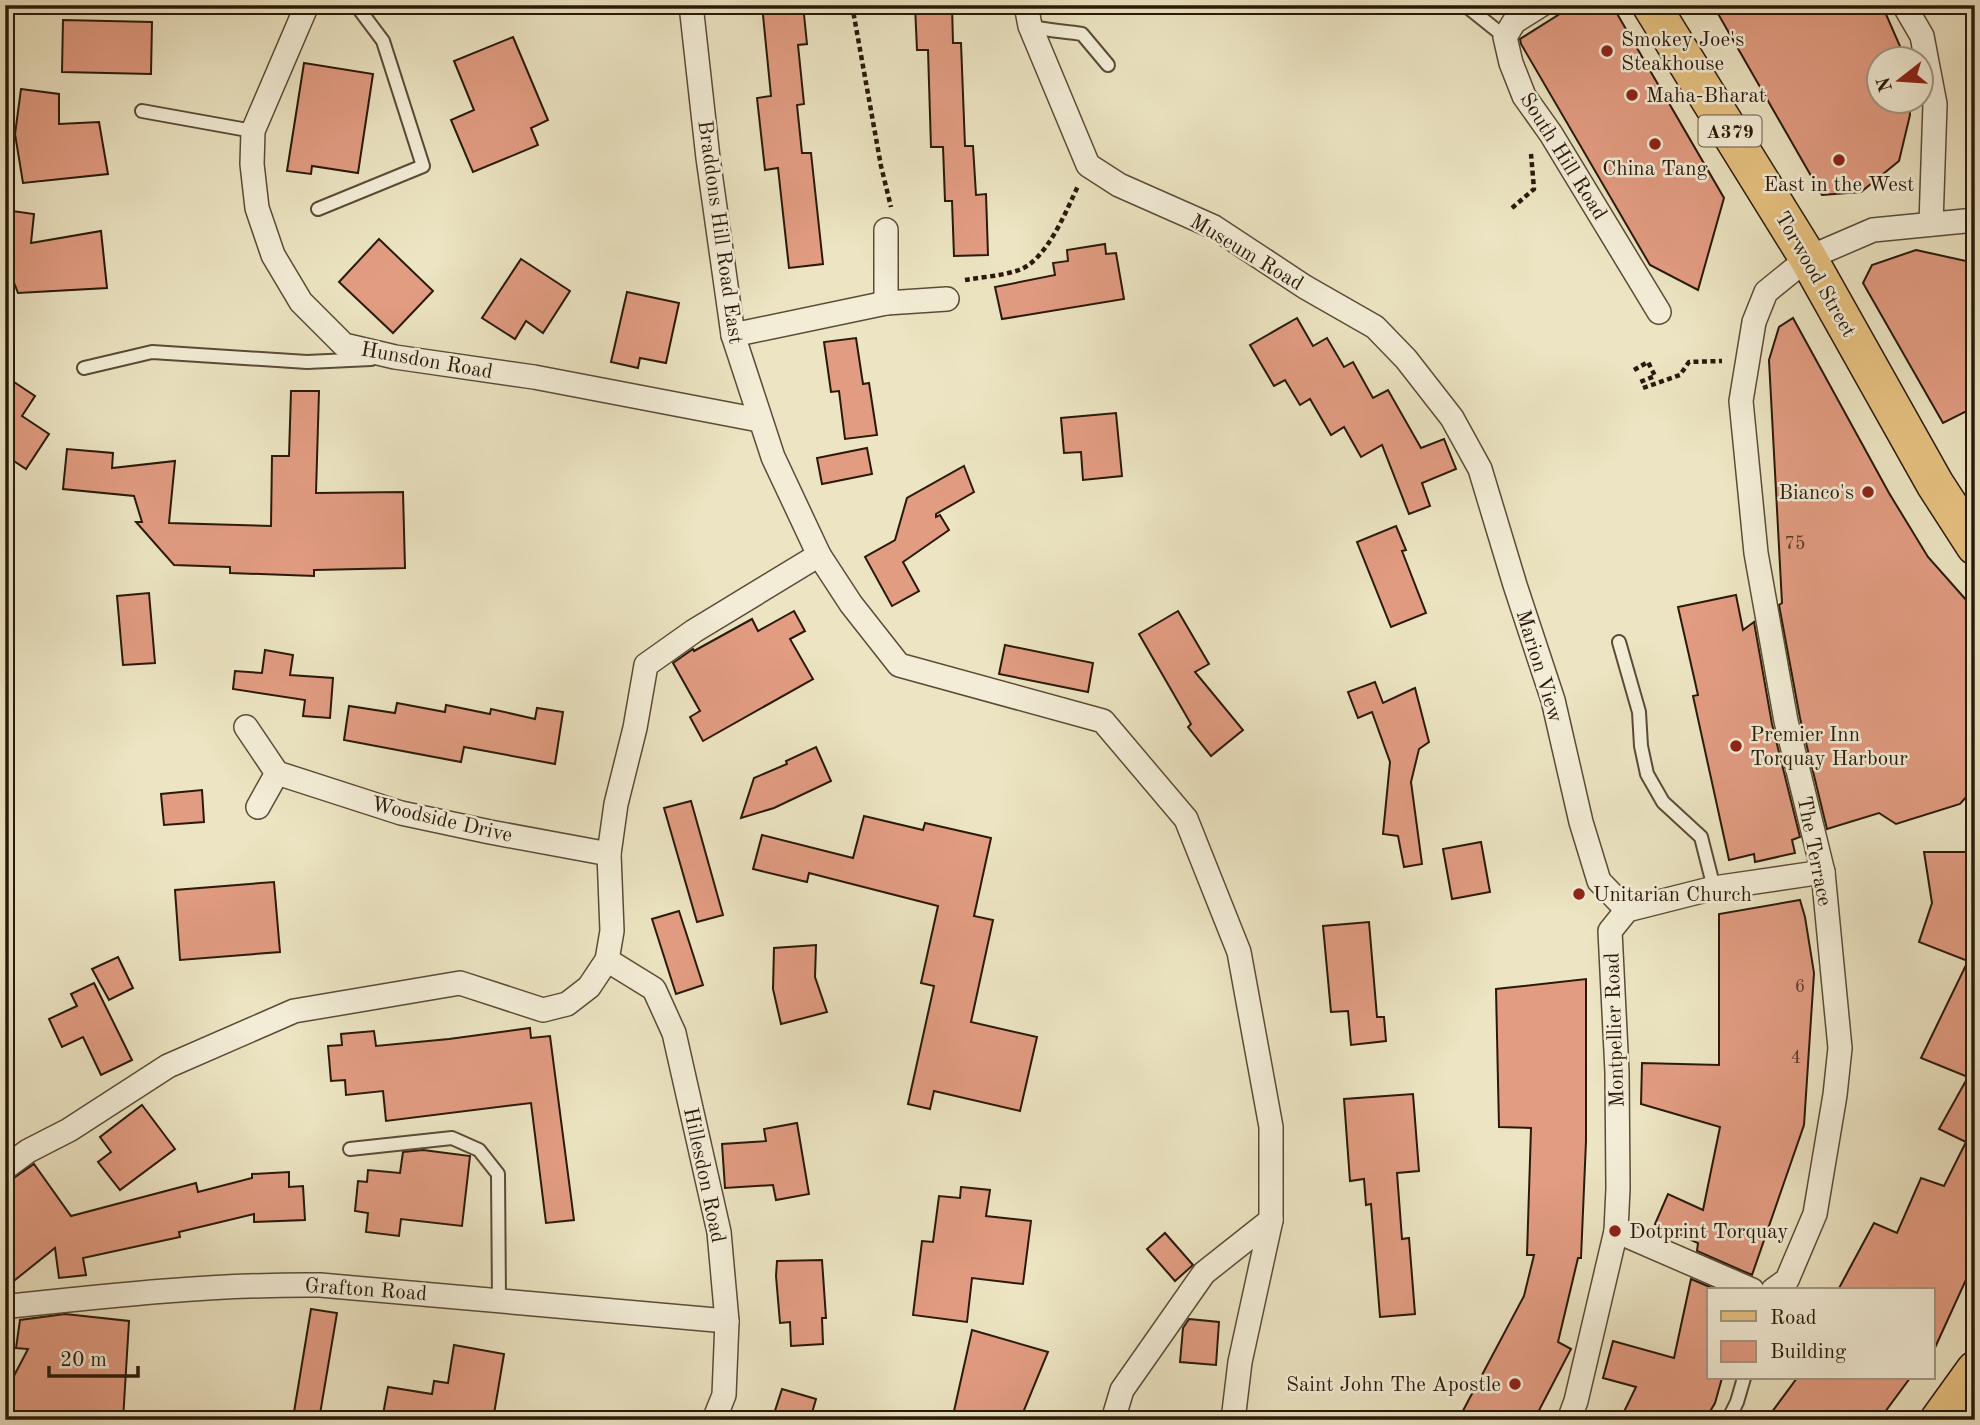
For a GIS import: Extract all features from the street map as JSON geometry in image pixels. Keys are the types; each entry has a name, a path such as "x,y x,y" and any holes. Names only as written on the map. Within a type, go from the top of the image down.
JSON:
{"main road":[{"name":"Torwood Street","path":"1651,5 1808,258 1934,484 1975,546"},
{"path":"1939,1420 1975,1370"}],"street":[{"name":"Hunsdon Road","path":"307,5 253,131 252,164 257,208 273,255 301,302 344,345 395,358 534,377 759,420"},
{"name":"Braddons Hill Road East","path":"691,5 708,158 733,335 773,457 819,555 851,604 899,664 1103,721 1186,819 1239,952 1271,1127 1271,1220 1240,1362 1233,1420"},
{"path":"1505,37 1514,22 1541,5"},
{"path":"1904,5 1923,36 1935,104 1931,224"},
{"path":"1028,16 1088,164"},
{"name":"South Hill Road","path":"1505,37 1511,63 1524,96 1659,312"},
{"name":"Museum Road","path":"1088,164 1119,185 1214,227 1305,287 1375,327 1406,359 1452,418"},
{"name":"The Terrace","path":"1776,1288 1787,1280 1815,1214 1840,1048 1823,872 1787,721 1758,566 1741,401 1754,322 1766,292 1808,258 1873,230 1975,220"},
{"path":"886,230 886,303"},
{"path":"733,335 886,303 947,299"},
{"name":"Marion View","path":"1452,418 1480,469 1553,700 1581,822 1599,881 1627,910"},
{"path":"5,1168 28,1151 69,1130 168,1066 293,1011 460,983 543,1010 567,1004 589,987 607,960 612,931 609,854 616,804 635,728 646,665 694,631 819,555"},
{"path":"247,727 277,773 258,807"},
{"name":"Woodside Drive","path":"277,773 401,813 609,854"},
{"path":"1627,910 1705,891 1823,872"},
{"name":"Montpellier Road","path":"1569,1420 1576,1401 1616,1231 1617,1072 1610,931 1627,910"},
{"name":"Hillesdon Road","path":"607,960 654,989 674,1033 719,1233 727,1321 724,1395 714,1420"},
{"path":"1113,1420 1122,1390 1204,1273 1271,1220"},
{"path":"1616,1231 1747,1288"},
{"name":"Grafton Road","path":"5,1310 11,1306 82,1298 267,1284 320,1285 727,1321"}],"lane":[{"path":"318,209 423,166 383,41 356,5"},
{"path":"1465,5 1505,37"},
{"path":"1028,16 1048,31 1054,29 1082,34 1108,65"},
{"path":"142,111 253,131"},
{"path":"84,368 152,352 307,362 395,358"},
{"path":"1619,642 1639,712 1641,746 1647,774 1662,802 1701,837 1705,891"},
{"path":"350,1149 452,1138 479,1150 498,1174 499,1301"},
{"path":"1728,1420 1743,1380"}],"path":[{"path":"852,5 892,215 886,230"},
{"path":"1512,208 1534,189 1529,137 1544,125"},
{"path":"947,299 955,282 1020,270 1031,263 1052,238 1088,164"},
{"path":"1643,388 1680,375 1689,362 1733,360"},
{"path":"1634,370 1648,362 1655,376 1640,382"}],"building":[{"path":"762,5 803,5 807,44 798,45 804,104 797,105 802,153 811,153 823,264 789,268 778,168 765,170 757,98 771,96"},
{"path":"915,5 952,5 953,43 961,43 965,146 973,146 976,195 986,194 988,255 954,256 952,201 945,201 943,147 931,147 928,50 917,50"},
{"path":"1574,5 1612,5 1724,198 1698,290 1650,265 1521,44 1520,39"},
{"path":"1713,5 1882,5 1900,46 1864,46 1864,116 1910,116 1899,161 1861,192 1822,195"},
{"path":"63,20 152,22 151,74 62,72"},
{"path":"513,37 548,120 531,128 538,145 473,172 451,120 474,110 454,61"},
{"path":"304,63 373,74 358,173 312,166 311,174 287,171"},
{"path":"21,89 59,94 59,124 99,122 108,174 23,183 15,134"},
{"path":"5,210 34,214 31,243 101,231 107,288 18,293 5,259"},
{"path":"379,239 433,291 393,333 339,282"},
{"path":"1105,244 1106,254 1116,253 1124,299 1002,319 995,287 1055,275 1053,263 1068,261 1067,250"},
{"path":"1916,250 1975,263 1975,407 1943,423 1863,283 1872,265"},
{"path":"521,259 570,291 543,333 526,321 515,339 482,318"},
{"path":"627,292 679,303 666,363 640,358 638,368 611,362"},
{"path":"1297,318 1313,346 1327,338 1344,367 1353,362 1373,398 1388,390 1421,448 1444,439 1456,469 1422,483 1430,506 1409,514 1382,445 1361,457 1344,427 1331,435 1310,399 1300,405 1285,380 1274,386 1250,345"},
{"path":"1793,318 1889,493 1928,557 1975,610 1975,787 1960,804 1896,824 1879,813 1827,829 1800,718 1779,605 1782,603 1769,360 1779,327"},
{"path":"856,338 863,384 869,383 877,435 845,439 839,391 831,392 824,342"},
{"path":"5,376 35,396 22,416 49,434 26,469 5,455"},
{"path":"291,391 319,391 316,493 403,492 405,568 314,570 314,576 230,573 230,567 174,565 136,522 142,522 134,496 63,489 67,449 113,453 112,468 175,461 169,523 271,526 272,456 289,456"},
{"path":"1116,413 1122,476 1083,480 1081,452 1064,453 1061,418"},
{"path":"867,448 872,474 822,484 817,458"},
{"path":"964,466 974,492 936,514 936,517 940,515 949,530 903,562 919,591 892,606 865,557 895,540 907,498"},
{"path":"1396,526 1406,550 1402,551 1426,613 1391,627 1357,542"},
{"path":"149,593 155,663 123,665 117,596"},
{"name":"Premier Inn Torquay Harbour","path":"1736,595 1743,630 1754,622 1772,724 1800,837 1792,840 1795,853 1755,862 1754,854 1729,860 1693,696 1698,695 1678,607"},
{"path":"794,611 805,631 790,639 813,679 703,741 690,717 700,711 673,663 693,649 694,651 752,619 758,631"},
{"path":"1178,611 1209,664 1195,672 1243,730 1211,756 1188,727 1191,724 1139,634"},
{"path":"1005,645 1093,663 1088,692 999,674"},
{"path":"265,650 293,655 290,675 333,678 330,718 303,716 305,700 233,689 235,671 262,673"},
{"path":"1375,682 1383,703 1415,688 1429,742 1419,749 1411,782 1422,864 1404,867 1398,836 1383,834 1390,762 1372,712 1358,718 1348,692"},
{"path":"397,703 445,712 446,705 490,714 491,709 535,719 537,708 563,712 555,764 464,747 461,762 344,740 349,706 395,713"},
{"path":"816,747 831,781 774,808 741,818 754,778 787,764 786,761"},
{"path":"202,790 204,822 164,825 161,794"},
{"path":"691,801 723,915 697,922 664,808"},
{"path":"864,816 923,830 925,823 991,838 974,916 993,920 971,1022 1037,1037 1020,1111 934,1091 930,1109 908,1104 934,986 921,983 938,906 809,873 807,882 753,869 762,835 853,858"},
{"path":"1481,842 1490,892 1452,899 1443,849"},
{"path":"1924,852 1975,852 1975,1260 1934,1350 1934,1288 1839,1288 1874,1223 1897,1233 1921,1178 1944,1186 1966,1142 1939,1129 1968,1077 1921,1058 1968,961 1919,942 1932,903"},
{"path":"274,882 280,952 180,960 175,890"},
{"path":"1800,900 1814,973 1804,1125 1752,1275 1697,1251 1698,1243 1655,1224 1668,1194 1703,1210 1720,1127 1641,1104 1642,1063 1719,1065 1719,914"},
{"path":"679,911 703,985 676,994 652,919"},
{"path":"1369,922 1377,1017 1384,1017 1386,1041 1351,1045 1348,1011 1331,1012 1323,926"},
{"path":"816,945 815,977 827,1012 781,1024 773,989 774,948"},
{"path":"118,957 133,988 109,1000 92,969"},
{"path":"1586,979 1586,1141 1581,1258 1578,1258 1558,1342 1571,1349 1534,1420 1458,1420 1524,1296 1534,1255 1527,1255 1531,1128 1499,1127 1496,989"},
{"path":"94,983 132,1060 101,1075 83,1037 62,1047 49,1019 77,1006 71,994"},
{"path":"530,1028 531,1038 550,1036 574,1220 546,1223 531,1103 386,1121 383,1091 346,1095 345,1080 331,1081 328,1046 342,1045 341,1034 374,1031 376,1046"},
{"path":"1413,1094 1419,1171 1397,1173 1402,1239 1409,1238 1415,1314 1380,1317 1371,1204 1366,1205 1364,1179 1350,1181 1344,1099"},
{"path":"142,1105 175,1149 120,1190 98,1162 111,1152 100,1137"},
{"path":"797,1123 809,1194 776,1200 773,1185 725,1188 722,1144 766,1141 764,1129"},
{"path":"423,1150 470,1156 462,1226 401,1219 399,1236 366,1232 368,1213 355,1211 358,1181 367,1182 368,1170 400,1173 403,1152"},
{"path":"34,1164 71,1216 196,1183 198,1192 252,1178 252,1174 289,1172 289,1187 303,1186 305,1220 254,1222 254,1214 179,1232 180,1237 83,1258 86,1275 59,1278 55,1248 5,1288 5,1184"},
{"path":"961,1187 990,1190 986,1216 1031,1221 1023,1284 972,1278 967,1322 913,1315 922,1241 933,1242 939,1196 960,1198"},
{"path":"1165,1233 1193,1265 1175,1281 1147,1249"},
{"path":"822,1260 826,1318 822,1318 823,1344 791,1346 790,1322 780,1323 777,1261"},
{"path":"1691,1279 1712,1288 1707,1288 1707,1380 1721,1380 1715,1403 1705,1420 1620,1420 1636,1387 1603,1378 1613,1341 1674,1358"},
{"path":"311,1309 337,1313 319,1420 293,1418"},
{"path":"65,1314 129,1321 123,1420 5,1420 5,1393 28,1349 16,1348 20,1320"},
{"path":"1189,1319 1219,1322 1216,1365 1180,1362 1183,1328"},
{"path":"972,1330 1048,1352 1020,1420 952,1420"},
{"path":"454,1345 504,1354 493,1420 382,1420 388,1387 432,1394 434,1381 448,1383"},
{"path":"1796,1380 1909,1380 1879,1420 1766,1420"},
{"path":"782,1389 816,1399 810,1420 772,1420"}],"place":[{"name":"Smokey Joe's Steakhouse","path":"1607,51"},
{"name":"Maha-Bharat","path":"1632,95"},
{"name":"China Tang","path":"1655,144"},
{"name":"East in the West","path":"1839,160"},
{"name":"Bianco's","path":"1868,492"},
{"name":"Premier Inn Torquay Harbour","path":"1736,746"},
{"name":"Unitarian Church","path":"1579,894"},
{"name":"Dotprint Torquay","path":"1615,1231"},
{"name":"Saint John The Apostle","path":"1515,1384"}]}
